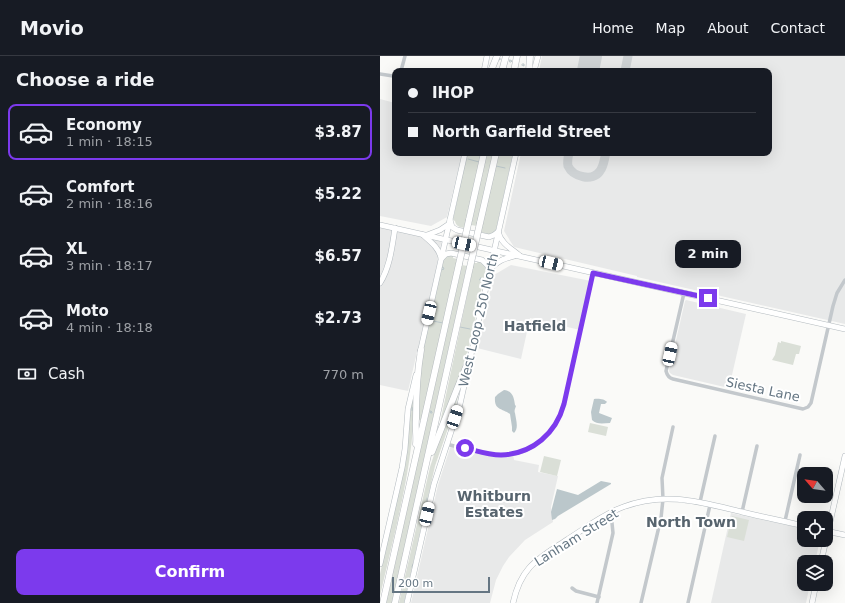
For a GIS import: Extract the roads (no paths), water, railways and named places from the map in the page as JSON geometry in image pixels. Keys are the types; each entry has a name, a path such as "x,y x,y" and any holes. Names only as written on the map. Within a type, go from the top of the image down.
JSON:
{"highway":[{"path":"492,68 497,56"},
{"path":"503,68 506,56"},
{"path":"515,68 517,56"},
{"path":"529,68 530,56"},
{"path":"383,603 483,156"},
{"path":"395,603 495,156"},
{"path":"413,468 416,440 417,381 420,350"},
{"path":"420,494 429,460 469,360"}],"main road":[{"path":"485,68 487,56"},
{"path":"535,68 538,56"},
{"path":"380,564 402,468 408,409 420,350 464,156"},
{"name":"West Loop 250 North","path":"407,603 434,484 460,404 515,156"},
{"path":"450,222 452,227 457,230 489,237 496,235 498,231"},
{"path":"425,235 440,230 450,222"},
{"path":"380,225 845,329"},
{"path":"380,283 388,267 395,228"},
{"path":"498,231 504,244 521,257"},
{"path":"425,235 439,251 441,260"},
{"path":"441,260 445,255 450,253 482,260 488,266 489,270 502,259 515,256"},
{"path":"832,511 845,456"},
{"name":"Lanham Street","path":"513,603 519,583 526,570 542,556 620,508 647,500 663,499 700,502 797,525"},
{"path":"833,532 845,535"},
{"path":"812,603 815,591"}],"street":[{"path":"402,68 405,56"},
{"path":"380,74 392,76"},
{"path":"446,444 486,453 507,455 528,449 540,442 550,432 559,419 564,404 593,273"},
{"name":"Siesta Lane","path":"684,293 666,371 669,377 673,380 801,409 806,408 811,403 836,297 845,280"},
{"path":"642,603 660,523 663,499 662,478 673,427"},
{"path":"700,502 715,436"},
{"path":"742,512 757,446"},
{"path":"785,522 800,455"},
{"path":"688,603 710,504"},
{"path":"597,603 613,530 612,523 607,515"},
{"path":"572,588 576,591 599,597"}],"waterway":[{"path":"498,58 500,58 500,60 498,59 498,58"},
{"path":"510,60 512,61 510,62 510,60"},
{"path":"523,64 524,64 524,66 522,65 523,64"},
{"path":"468,159 479,162"},
{"path":"496,166 505,168"},
{"path":"442,267 444,268 443,270 442,269 442,267"},
{"path":"481,278 482,279 482,280 480,280 481,278"},
{"path":"433,321 443,323"},
{"path":"460,327 470,329"},
{"path":"411,408 413,408 413,410 411,410 411,408"},
{"path":"431,411 432,412 432,413 431,413 431,411"},
{"path":"449,415 451,416 449,417 449,415"}],"district":[{"name":"Hatfield","path":"535,326"},
{"name":"Whitburn Estates","path":"494,504"},
{"name":"North Town","path":"691,522"}]}
